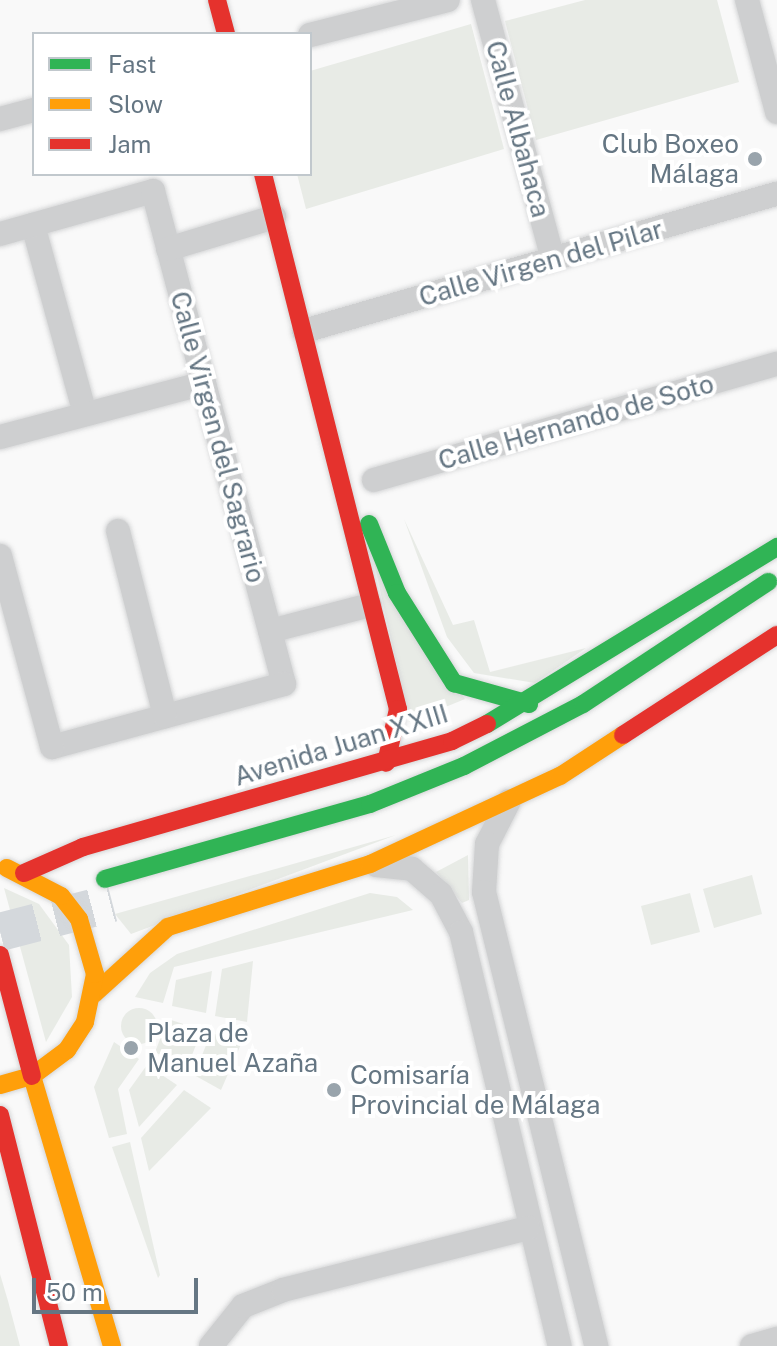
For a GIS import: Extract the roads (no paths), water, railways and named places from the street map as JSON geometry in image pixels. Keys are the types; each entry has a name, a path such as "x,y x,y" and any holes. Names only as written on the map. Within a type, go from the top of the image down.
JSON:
{"main road":[{"path":"217,0 225,32"},
{"path":"264,176 332,437 370,605 398,709 386,763"},
{"path":"332,437 397,593 454,683 529,704"},
{"name":"Avenida Juan XXIII","path":"7,864 83,847 386,763 529,704 777,547"},
{"path":"105,879 370,804 464,766 583,704 777,575"},
{"path":"0,1085 32,1076 67,1050 94,994 131,953 168,927 370,864 509,801 560,776 777,635"},
{"path":"558,742 661,679"},
{"path":"7,864 61,896 79,919 91,946 94,994"},
{"path":"0,955 32,1076 112,1346"},
{"path":"0,1115 59,1346"}],"street":[{"path":"312,34 448,0"},
{"name":"Calle Albahaca","path":"483,0 553,259"},
{"path":"747,0 777,112"},
{"path":"0,119 32,111"},
{"name":"Calle Virgen del Sagrario","path":"33,225 153,191 284,684 165,716"},
{"name":"Calle Virgen del Pilar","path":"304,331 777,194"},
{"path":"168,249 274,217"},
{"path":"0,234 33,225 85,414"},
{"name":"Calle Hernando de Soto","path":"374,480 777,364"},
{"path":"0,437 204,383"},
{"path":"0,556 52,747 165,716 118,531"},
{"path":"270,631 370,605"},
{"path":"509,801 483,860 506,983 596,1346"},
{"path":"370,864 412,869 441,894 470,974 528,1228 560,1346"},
{"path":"470,974 488,970 506,983"},
{"path":"211,1346 243,1306 283,1290 528,1228"},
{"path":"752,1346 777,1339"}],"tunnel":[{"path":"0,932 112,903"}],"place":[{"name":"Club Boxeo Málaga","path":"755,159"},
{"name":"Plaza de Manuel Azaña","path":"131,1048"},
{"name":"Comisaría Provincial de Málaga","path":"334,1090"}]}
